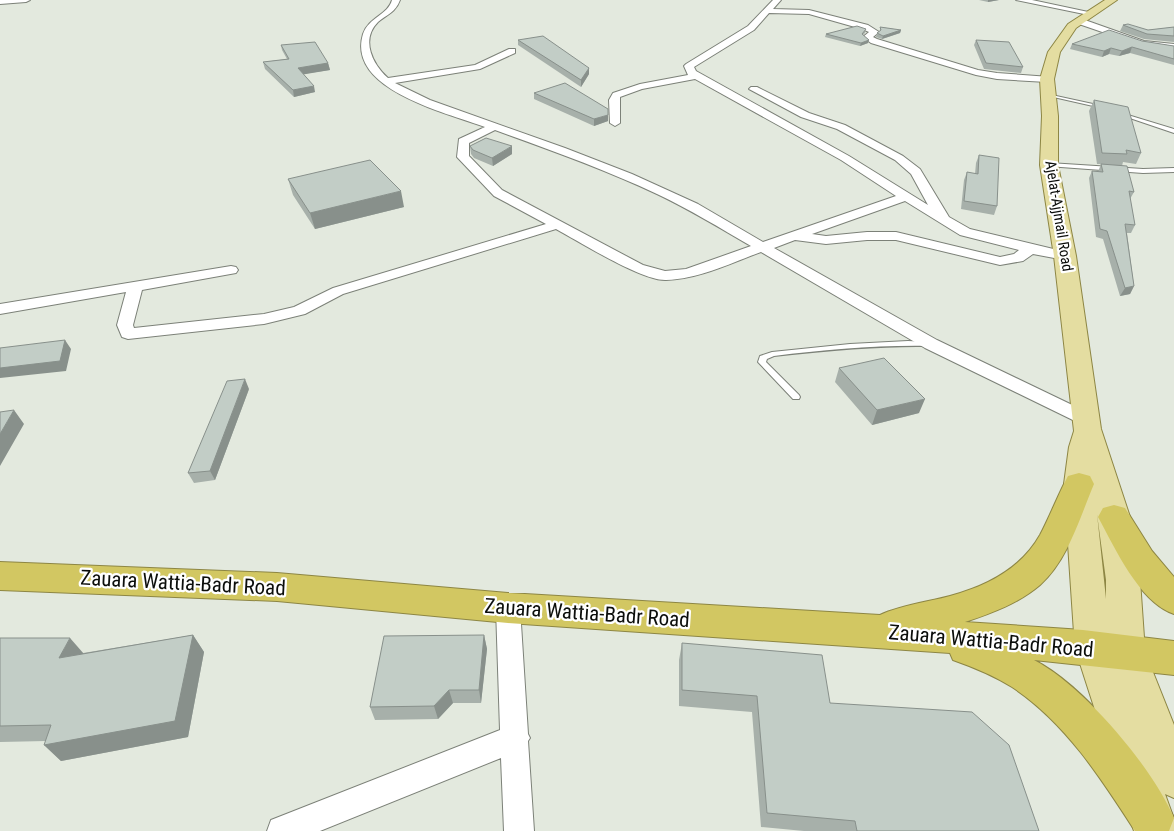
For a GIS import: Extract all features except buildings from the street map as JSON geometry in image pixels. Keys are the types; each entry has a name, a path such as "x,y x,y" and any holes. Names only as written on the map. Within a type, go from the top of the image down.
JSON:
{"highway":[{"path":"874,631 968,606 996,595 1022,579 1042,560 1079,484"},
{"path":"1114,516 1144,568 1159,587 1174,599"},
{"name":"Zauara Wattia-Badr Road","path":"0,576 276,587 508,608 874,631 1110,650 1174,658"},
{"path":"919,635 985,653 1036,682 1074,715 1100,742 1121,770 1154,825"}],"main road":[{"name":"Ajelat-Ajjmail Road","path":"1087,424 1065,256 1049,165 1048,87 1054,52 1072,26 1112,0"},
{"path":"1087,424 1079,484 1110,650 1154,825"},
{"path":"1087,424 1114,516 1123,580 1110,650 1174,777"}],"street":[{"path":"0,12 20,0"},
{"path":"0,2 26,0"},
{"path":"396,0 394,7 376,20 368,29 365,46 366,57 373,70 385,82 426,102 588,160 655,188 762,246 810,276 931,344 1087,424"},
{"path":"777,0 768,12 751,28 689,66 695,76 783,123 944,220 976,235 1065,256"},
{"path":"1020,0 1084,17 1144,42 1174,47"},
{"path":"768,12 809,12 865,26 875,32 867,37 874,41 976,72 1048,87"},
{"path":"385,82 477,66 512,51"},
{"path":"615,123 614,100 616,95 640,87 695,76"},
{"path":"754,89 805,115 841,127 899,158 916,172 944,220"},
{"path":"783,123 805,115"},
{"path":"494,127 463,141 463,158 498,192 638,268 664,276 688,273 907,196"},
{"path":"135,286 125,325 128,334 264,319 299,311 338,291 556,225"},
{"path":"793,236 826,240 866,236 896,236 1000,261 1018,258 1030,249"},
{"path":"0,308 231,270"},
{"path":"508,608 516,738 519,831"},
{"path":"282,831 516,738"}],"lane":[{"path":"1048,87 1102,108 1174,131"},
{"path":"1049,165 1143,171 1174,170"},
{"path":"796,397 762,362 763,358 772,354 854,344 892,342 931,344"}]}
